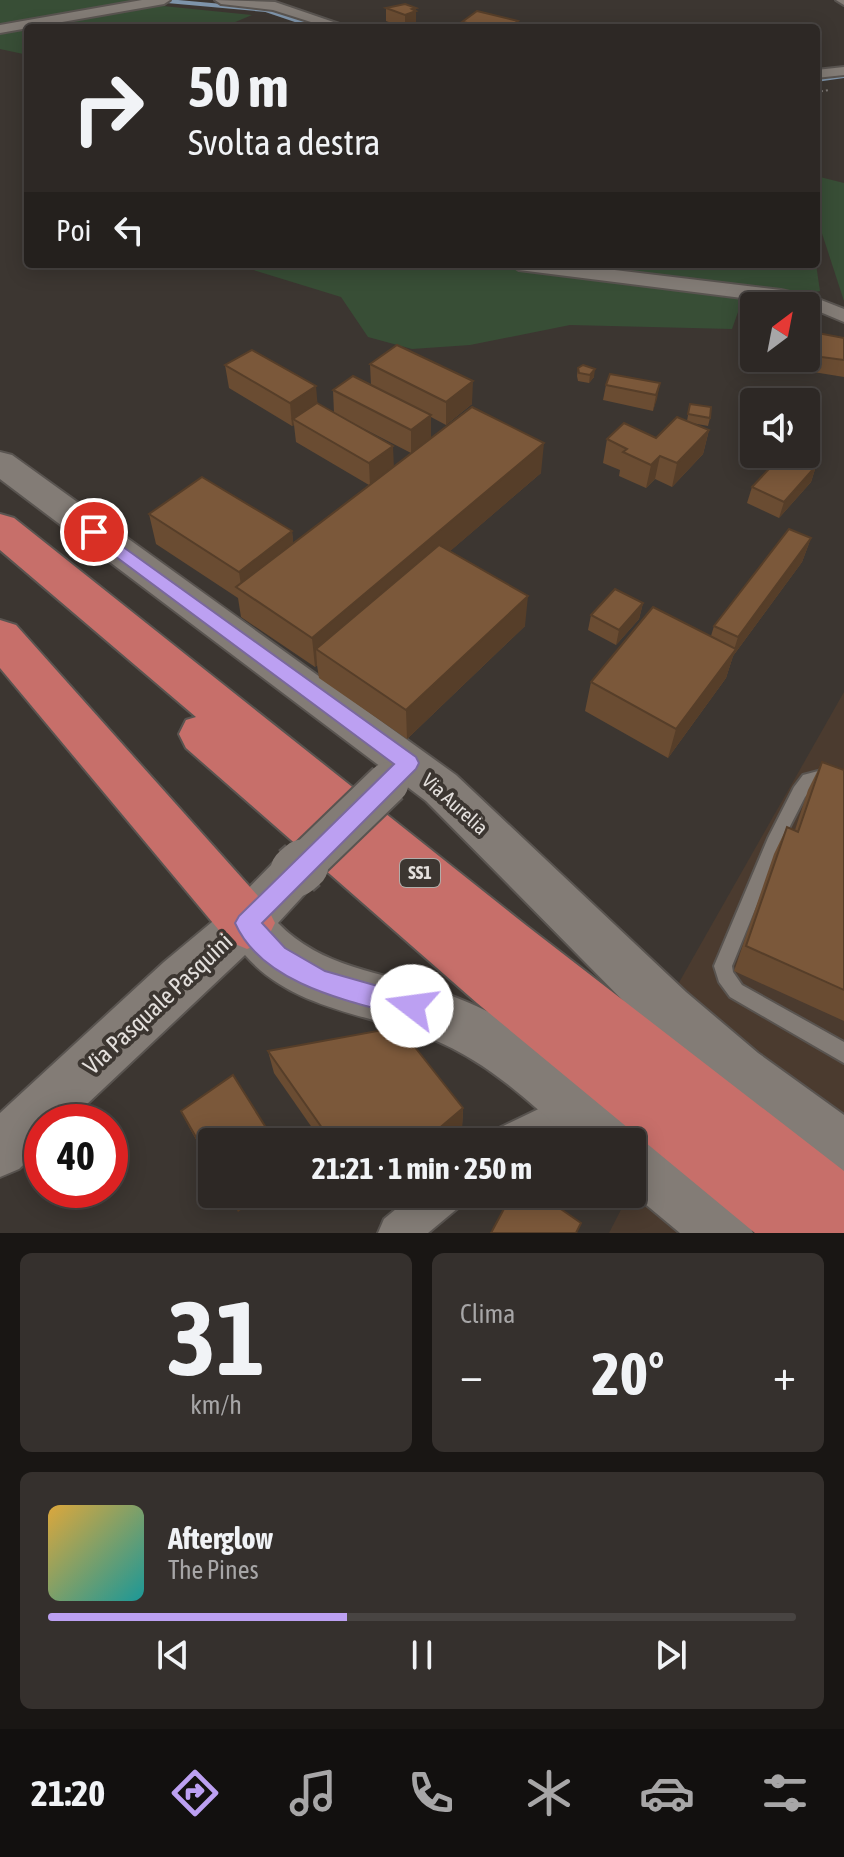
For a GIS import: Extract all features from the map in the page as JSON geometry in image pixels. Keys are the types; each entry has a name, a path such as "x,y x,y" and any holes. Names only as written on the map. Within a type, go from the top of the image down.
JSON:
{"highway":[{"name":"SS1","path":"0,528 543,974 758,1147 844,1211"},
{"name":"SS1","path":"0,562 497,983 807,1233"},
{"path":"0,637 247,923"}],"street":[{"path":"221,0 273,5 332,24"},
{"path":"29,24 161,1"},
{"path":"0,29 24,25"},
{"path":"820,74 844,71"},
{"path":"552,268 781,296 844,316"},
{"name":"Via Aurelia","path":"0,463 398,773 448,794 582,929 668,1010 762,1089 844,1149"},
{"name":"Via Pasquale Pasquini","path":"0,1150 181,979 247,923 398,773"},
{"path":"247,923 277,956 309,975 412,1006 500,1045 528,1065 596,1125"},
{"path":"646,1169 724,1233"},
{"path":"398,1233 427,1208"}],"lane":[{"path":"844,784 827,777 816,777 808,781 792,805 723,966 725,976 736,991 844,1053"}],"shaded area":[{"path":"844,692 844,1115 684,996 677,986"},
{"path":"646,1198 693,1233 609,1233 622,1208 646,1208"}],"green space":[{"path":"0,0 139,0 0,25"},
{"path":"163,6 252,15 231,24 50,24"},
{"path":"24,28 24,54 0,49 0,32"},
{"path":"820,177 844,183 844,301 820,227"},
{"path":"247,268 525,268 740,295 740,306 732,329 570,325 470,345 412,349 368,337 341,297"},
{"path":"580,268 817,268 820,291 766,292"}],"building":[{"path":"405,4 416,8 412,9 416,11 405,15 386,8"},
{"path":"477,11 518,21 514,24 462,22"},
{"path":"820,333 844,338 844,360 820,357"},
{"path":"397,345 473,381 446,402 370,364"},
{"path":"252,350 316,386 290,403 225,365"},
{"path":"583,365 595,369 590,375 579,373 578,368"},
{"path":"610,374 660,383 656,395 606,385"},
{"path":"353,376 431,415 411,430 333,390"},
{"path":"317,403 393,446 369,463 293,419"},
{"path":"690,404 711,407 710,418 688,414"},
{"path":"472,407 544,443 312,638 236,587"},
{"path":"677,417 709,430 677,463 660,456 651,465 623,452 627,449 607,439 624,423 656,438"},
{"path":"770,468 814,468 784,502 752,487"},
{"path":"202,477 292,531 239,572 149,514"},
{"path":"789,529 811,538 738,637 714,626"},
{"path":"439,545 528,596 406,710 316,649"},
{"path":"615,589 643,603 619,630 591,615"},
{"path":"653,607 736,649 676,729 591,682"},
{"path":"822,762 844,770 844,990 746,946 787,827 798,832"},
{"path":"399,1027 463,1108 439,1128 322,1128 268,1051"},
{"path":"233,1075 266,1128 198,1128 198,1141 181,1111"},
{"path":"504,1208 559,1208 581,1223 576,1233 491,1233"}],"waterway":[{"path":"167,1 266,10 307,24"},
{"path":"820,79 844,76"}],"route":[{"path":"94,532 408,763 247,923 277,956 297,969 322,981 412,1006"}]}
